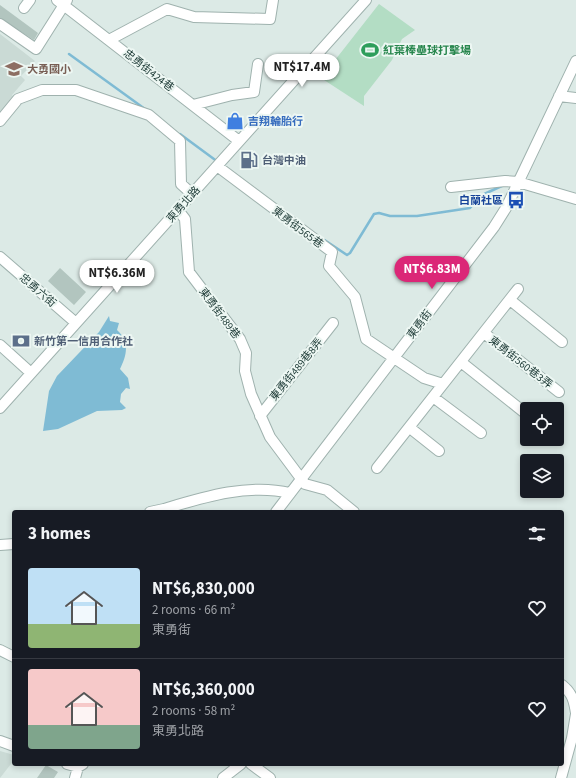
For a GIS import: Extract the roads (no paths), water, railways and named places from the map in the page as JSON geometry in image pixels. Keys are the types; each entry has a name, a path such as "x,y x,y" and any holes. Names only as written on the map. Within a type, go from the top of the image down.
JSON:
{"street":[{"path":"109,40 167,9 194,18 270,19 273,0"},
{"name":"東勇北路","path":"0,408 366,0"},
{"path":"0,24 36,49 62,2"},
{"name":"忠勇街424巷","path":"62,2 239,141"},
{"name":"東勇街","path":"277,510 494,227 506,208 576,61"},
{"path":"193,104 232,95 254,92 258,64"},
{"path":"0,121 18,99 42,90 76,90 149,115 180,141 181,184 192,194"},
{"path":"559,96 576,98"},
{"name":"東勇街565巷","path":"220,163 332,252 329,266 355,297 366,339 394,358"},
{"path":"451,187 505,181 518,182 576,199"},
{"name":"東勇街489巷","path":"178,210 185,219 188,272 240,339 246,353 245,371 260,416 270,437 301,478"},
{"name":"忠勇六街","path":"0,257 76,323"},
{"path":"377,468 518,289"},
{"path":"510,300 562,342"},
{"name":"東勇街489巷8弄","path":"260,416 333,323"},
{"name":"東勇街560巷3弄","path":"484,333 559,392"},
{"path":"0,345 31,373"},
{"path":"394,358 424,378 443,384"},
{"path":"461,362 520,409"},
{"path":"433,397 481,433"},
{"path":"410,428 439,451"},
{"path":"301,478 305,484 327,490 352,510"},
{"path":"165,510 201,498 240,491 280,491 290,493"},
{"path":"0,545 12,544"},
{"path":"0,650 12,656"},
{"path":"561,778 572,738 576,713 574,699 569,687"},
{"path":"0,741 12,745"},
{"path":"75,778 81,766"},
{"path":"79,778 81,766"},
{"path":"222,778 238,766"},
{"path":"254,766 270,778"}],"water":[{"path":"109,316 110,321 119,323 117,330 126,344 126,354 120,369 128,378 130,389 126,388 121,394 120,402 126,408 122,410 97,411 58,429 43,431 49,391 57,376 99,332"}],"waterway":[{"path":"69,54 145,109"},
{"path":"180,134 218,162"},
{"path":"323,239 347,255 350,253 374,214 379,213 390,216 417,216 470,208 482,195 504,185"}],"place":[{"name":"紅葉棒壘球打擊場","path":"370,50"},
{"name":"大勇國小","path":"14,69"},
{"name":"吉翔輪胎行","path":"235,121"},
{"name":"台灣中油","path":"249,160"},
{"name":"白蘭社區","path":"516,200"},
{"name":"新竹第一信用合作社","path":"21,341"}]}
